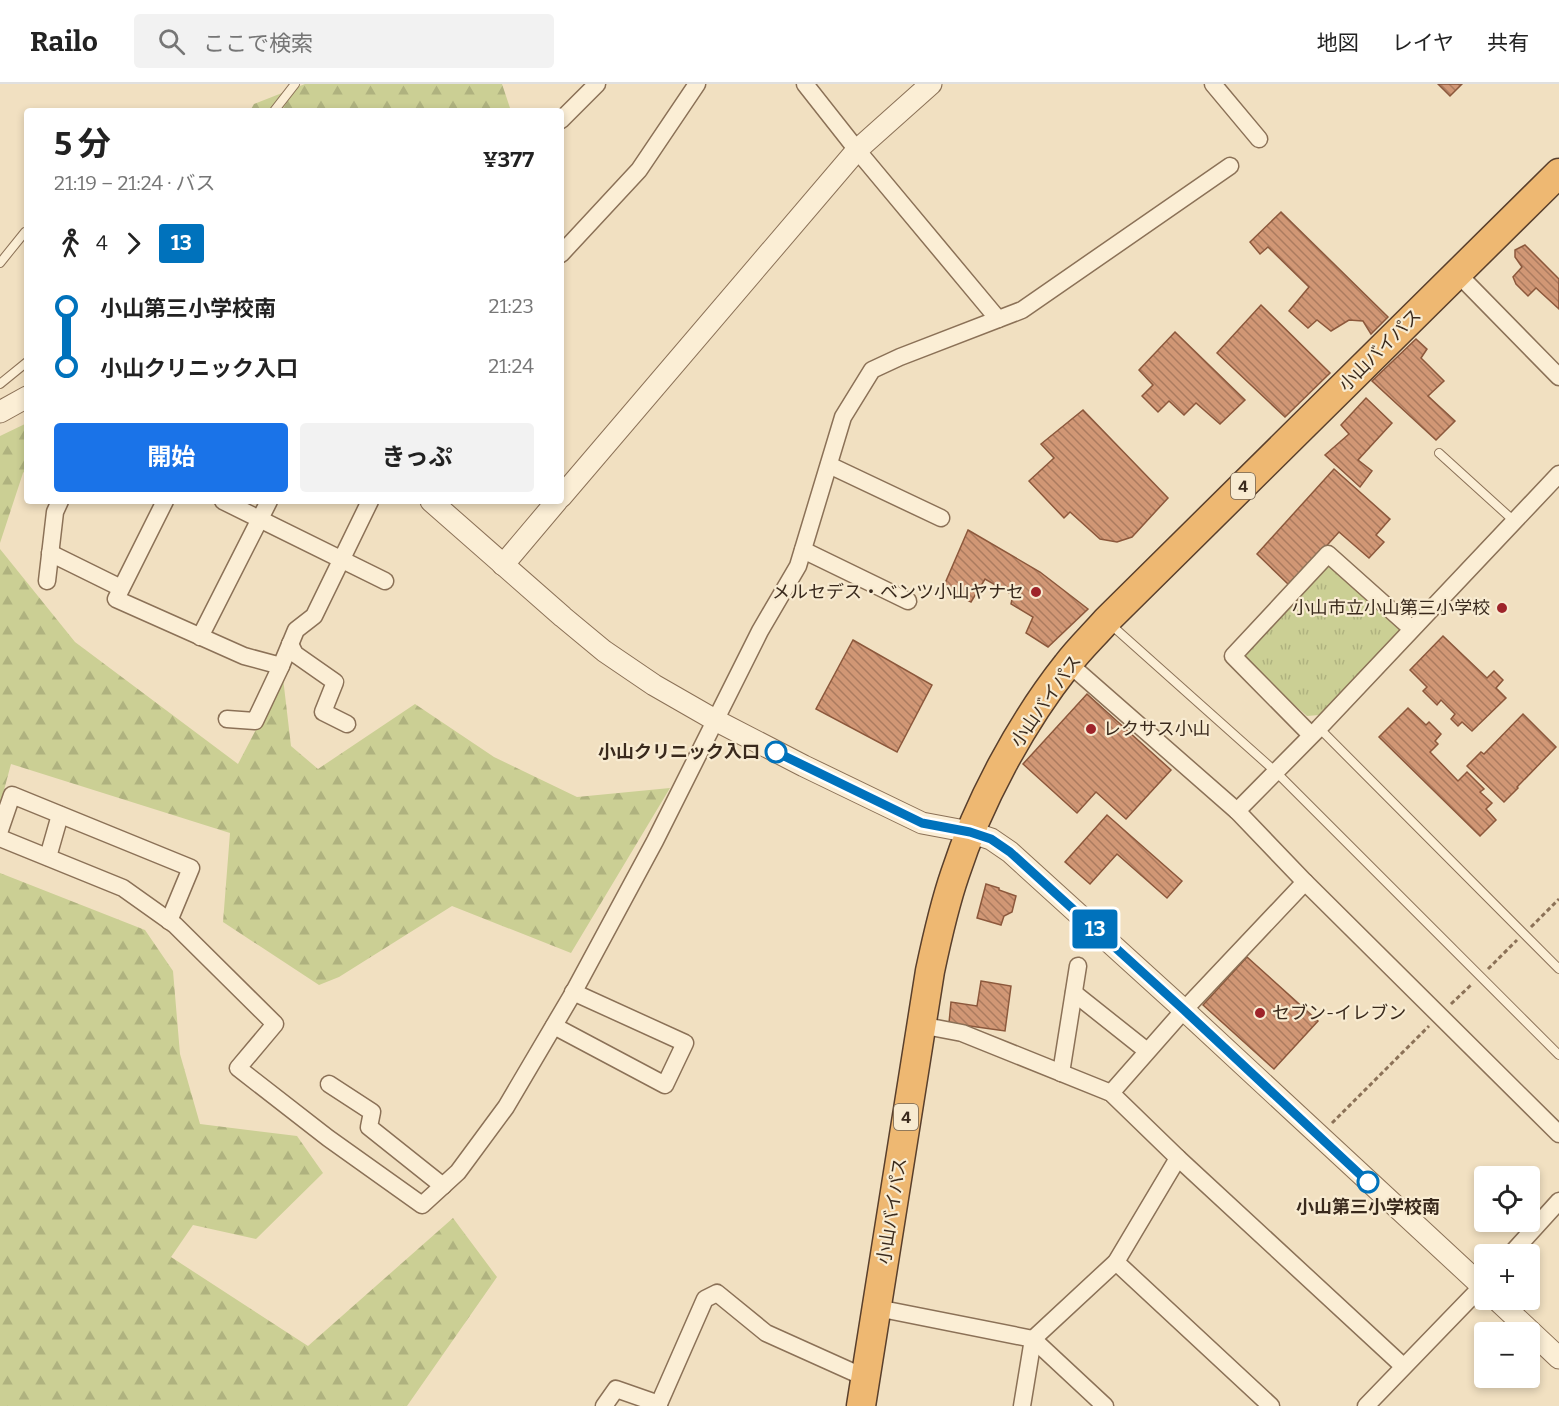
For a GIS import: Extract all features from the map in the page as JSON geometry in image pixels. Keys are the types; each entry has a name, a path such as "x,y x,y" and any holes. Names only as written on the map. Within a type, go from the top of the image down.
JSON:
{"highway":[{"name":"小山バイパス","path":"861,1406 920,1026 941,919 970,832 1007,757 1046,693 1068,663 1107,620 1559,173"}],"street":[{"path":"564,117 597,84"},
{"path":"564,251 639,170 697,84"},
{"path":"805,84 998,319"},
{"path":"564,492 857,150 931,84"},
{"path":"1213,84 1259,139"},
{"path":"0,838 123,888 169,921 275,1024 238,1068 328,1138 422,1205 458,1172 506,1107 554,1026 655,841 760,631 798,566 843,417 872,370 1022,310 1230,166"},
{"path":"1457,273 1559,377"},
{"path":"2,407 24,398"},
{"path":"829,465 941,518"},
{"path":"1237,811 1315,732 1559,474"},
{"path":"47,580 55,512 59,504"},
{"path":"163,504 116,598 244,656 281,666"},
{"path":"229,504 385,580"},
{"path":"200,637 268,504"},
{"path":"227,719 255,721 296,630 314,616 369,504"},
{"path":"434,504 604,651 654,685 715,720 804,766 922,823 970,832 991,839 1010,852 1474,1277"},
{"path":"503,565 554,504"},
{"path":"803,550 908,601"},
{"path":"50,554 121,588"},
{"path":"1315,732 1233,656 1328,554 1412,628"},
{"path":"290,644 295,654 335,682 323,712 347,724"},
{"path":"1068,663 1237,811 1305,882 1559,1134"},
{"path":"0,830 12,795 191,868 169,921"},
{"path":"48,857 60,815"},
{"path":"1111,1093 1184,1010 1305,882"},
{"path":"1061,1073 1078,966"},
{"path":"554,1026 665,1085 685,1043 573,992"},
{"path":"1074,993 1148,1051"},
{"path":"920,1026 962,1033 1111,1093 1403,1366"},
{"path":"329,1084 372,1112 369,1127 442,1186"},
{"path":"1022,1406 1033,1339 1116,1262 1178,1158"},
{"path":"1520,1244 1559,1201"},
{"path":"1116,1262 1270,1406"},
{"path":"604,1406 616,1389 660,1405 705,1299 717,1293 766,1333 866,1378"},
{"path":"1366,1406 1403,1366 1474,1301"},
{"path":"877,1308 1033,1339 1105,1406"},
{"path":"1509,1310 1559,1358"}],"lane":[{"path":"276,108 296,84"},
{"path":"0,263 24,233"},
{"path":"0,384 24,364"},
{"path":"1439,453 1514,521"},
{"path":"1107,620 1276,772 1559,1055"},
{"path":"1315,732 1559,969"}],"path":[{"path":"1319,1137 1559,898"}],"green space":[{"path":"305,84 502,84 510,108 252,108 254,104"},
{"path":"24,424 24,472 0,543 0,436"},
{"path":"0,549 75,642 238,764 283,678 291,746 318,769 415,704 494,757 577,797 670,788 571,953 452,906 339,977 319,985 223,922 230,833 11,764 0,805"},
{"path":"1333,562 1397,619 1400,632 1319,715 1307,716 1245,661 1245,652 1324,563"},
{"path":"0,873 145,930 173,971 180,1054 200,1124 297,1136 323,1173 256,1239 193,1225 171,1257 308,1346 453,1218 497,1277 407,1406 0,1406"}],"building":[{"path":"1438,84 1462,84 1450,96"},
{"path":"1281,212 1388,317 1371,334 1363,321 1349,320 1331,331 1317,320 1308,328 1289,311 1309,287 1268,247 1260,254 1250,242"},
{"path":"1525,245 1559,279 1559,309 1536,288 1528,296 1516,284 1513,277 1522,267 1515,257 1515,250"},
{"path":"1261,305 1330,373 1285,417 1217,353"},
{"path":"1175,332 1245,400 1220,424 1196,403 1184,415 1169,401 1158,412 1142,396 1153,385 1139,370"},
{"path":"1416,339 1427,349 1421,358 1444,381 1428,396 1455,421 1436,440 1372,381"},
{"path":"1366,398 1392,423 1358,460 1372,471 1360,487 1325,455 1349,434 1341,425"},
{"path":"1083,410 1168,498 1132,537 1117,542 1100,539 1070,512 1064,518 1029,481 1054,458 1041,444"},
{"path":"1334,469 1390,519 1376,535 1384,542 1369,558 1339,532 1290,586 1257,554"},
{"name":"メルセデス・ベンツ小山ヤナセ","path":"968,530 1040,572 1088,609 1048,647 1026,633 1033,617 1011,604 1013,595 985,579 971,602 943,588"},
{"path":"1443,636 1487,678 1494,671 1503,680 1496,688 1506,698 1472,731 1462,722 1458,726 1451,719 1455,714 1441,700 1437,705 1423,691 1427,687 1410,670"},
{"path":"853,640 932,685 897,752 816,709"},
{"name":"レクサス小山","path":"1087,694 1171,770 1126,819 1096,792 1077,813 1023,764"},
{"path":"1408,708 1426,725 1429,722 1441,734 1435,741 1438,744 1430,752 1458,781 1467,772 1484,789 1480,792 1492,803 1486,809 1496,820 1480,836 1379,737"},
{"path":"1523,714 1556,747 1504,802 1467,766 1481,752 1484,754"},
{"path":"1107,815 1182,881 1167,898 1117,854 1090,884 1065,862"},
{"path":"986,884 1016,896 1012,912 1004,916 1001,925 977,918"},
{"name":"セブン-イレブン","path":"1247,957 1318,1021 1274,1069 1203,1005"},
{"path":"981,981 1011,986 1005,1031 949,1023 951,1002 977,1006"}],"bus line":[{"name":"13","path":"776,752 922,823 970,832 991,839 1010,852 1368,1182"}],"place":[{"name":"メルセデス・ベンツ小山ヤナセ","path":"1036,592"},
{"name":"小山市立小山第三小学校","path":"1502,608"},
{"name":"レクサス小山","path":"1091,729"},
{"name":"小山クリニック入口","path":"776,752"},
{"name":"セブン-イレブン","path":"1260,1013"},
{"name":"小山第三小学校南","path":"1368,1182"}]}
